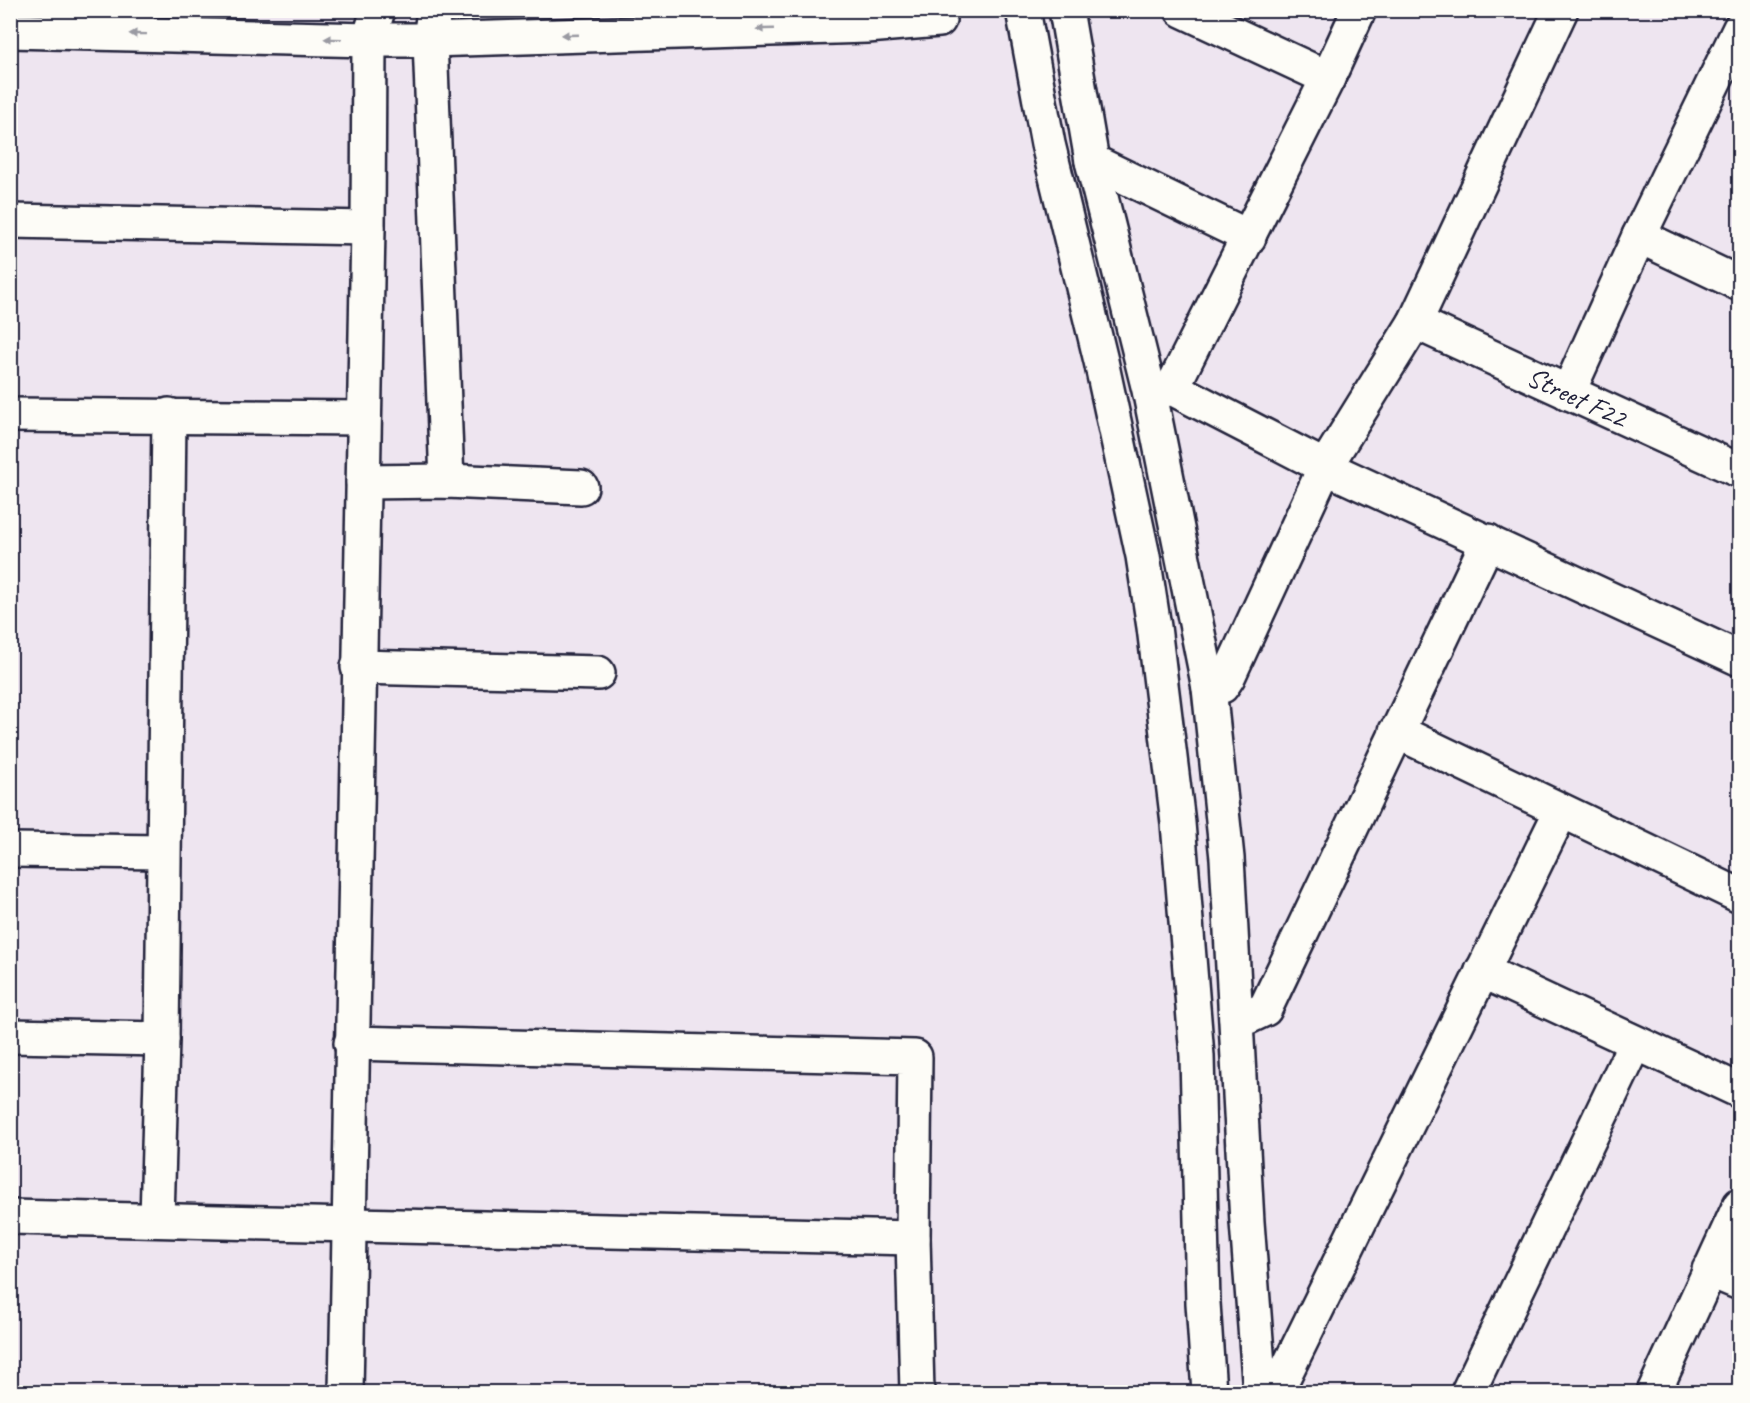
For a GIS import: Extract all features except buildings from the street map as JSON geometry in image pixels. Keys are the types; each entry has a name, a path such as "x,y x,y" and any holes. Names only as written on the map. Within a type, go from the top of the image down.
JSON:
{"street":[{"path":"10,31 374,25 867,26 939,20 938,10"},
{"path":"1023,10 1048,144 1101,361 1140,544 1154,627 1178,823 1197,1056 1203,1303 1209,1392"},
{"path":"1066,10 1092,161 1161,391 1209,688 1227,858 1247,1222 1259,1389 1284,1376 1561,811"},
{"path":"1182,10 1328,78"},
{"path":"1161,391 1249,237 1359,10"},
{"path":"1209,688 1222,686 1228,676 1326,467 1414,322 1561,10"},
{"path":"346,1392 363,418 374,25"},
{"path":"432,25 447,481"},
{"path":"1568,393 1639,236 1740,28"},
{"path":"1092,161 1249,237"},
{"path":"10,221 368,228"},
{"path":"1639,236 1740,284"},
{"name":"Street F22","path":"1414,322 1740,471"},
{"path":"1161,391 1740,659"},
{"path":"10,415 363,418"},
{"path":"157,1219 162,1039 169,415"},
{"path":"363,482 447,481 581,487"},
{"path":"1236,1017 1248,1017 1264,1009 1488,541"},
{"path":"358,667 598,673"},
{"path":"1396,731 1740,896"},
{"path":"10,850 163,852"},
{"path":"1482,971 1740,1091"},
{"path":"10,1036 162,1039"},
{"path":"351,1043 915,1057 913,1238 917,1392"},
{"path":"1468,1392 1635,1044"},
{"path":"1654,1392 1740,1205"},
{"path":"10,1217 913,1238"},
{"path":"1709,1270 1740,1283"}]}
